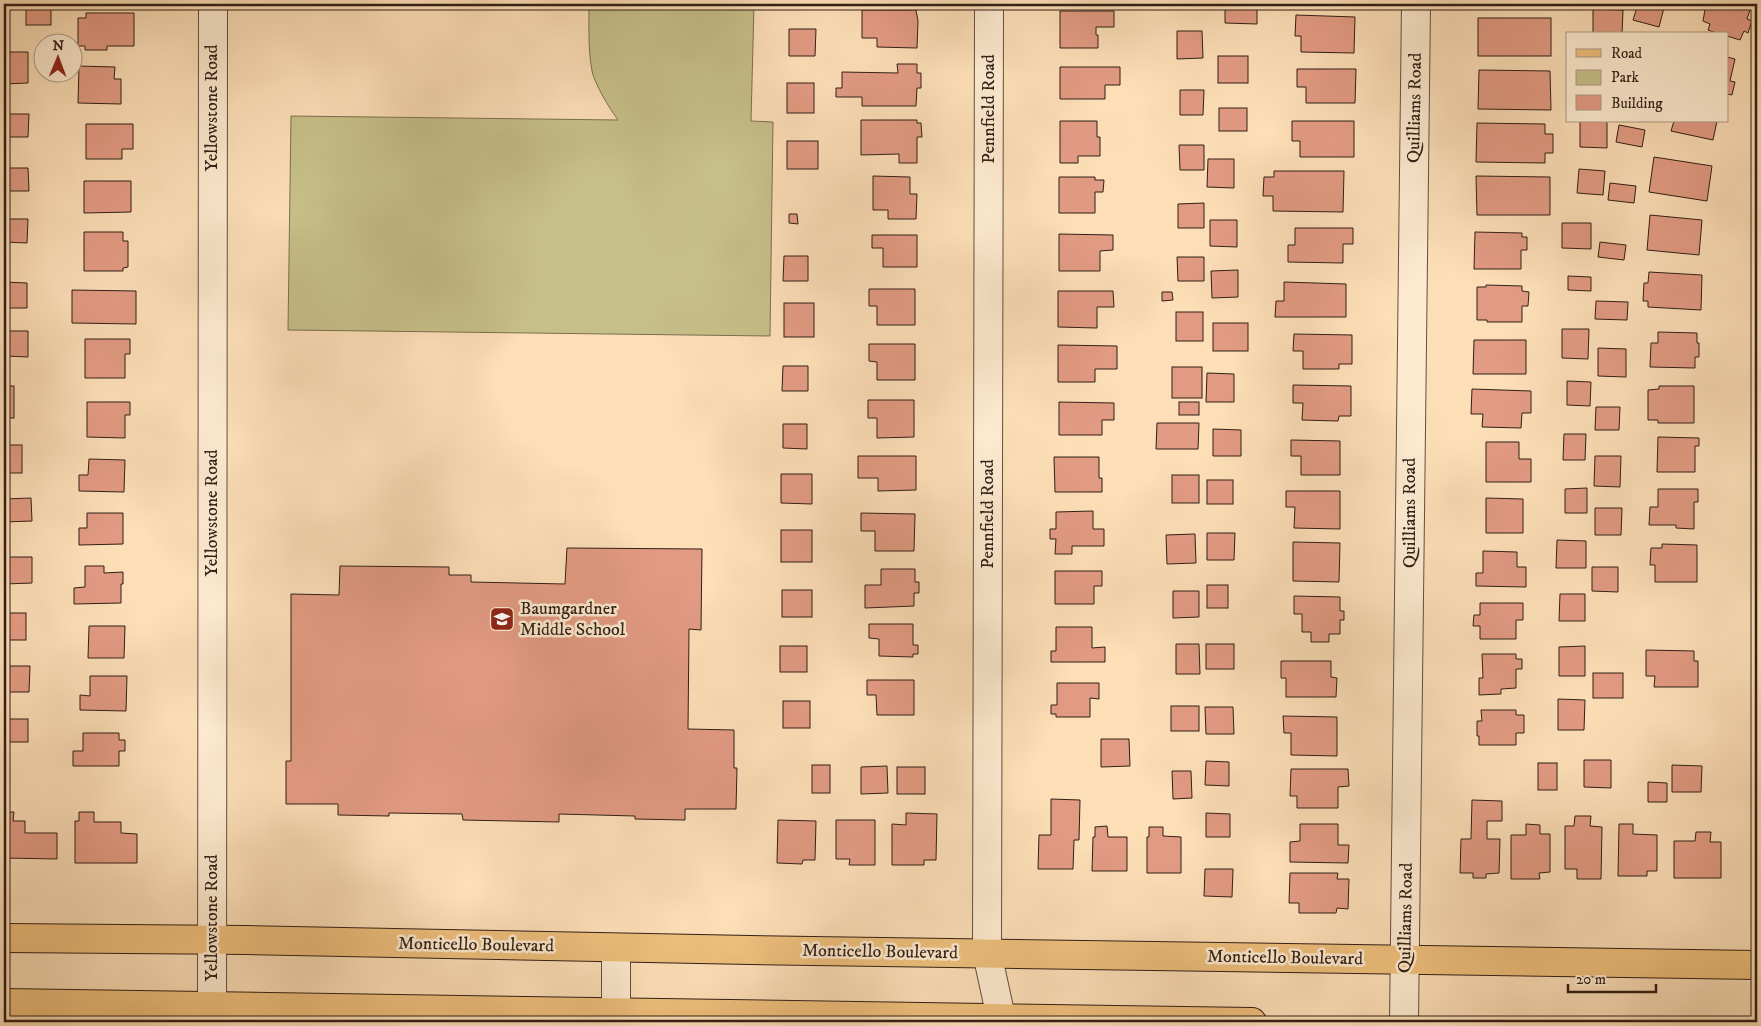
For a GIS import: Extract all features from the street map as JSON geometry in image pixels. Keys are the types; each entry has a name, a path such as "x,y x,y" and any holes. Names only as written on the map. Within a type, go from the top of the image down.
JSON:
{"main road":[{"name":"Monticello Boulevard","path":"4,938 1757,965"},
{"path":"4,1003 212,1014 1252,1022"}],"street":[{"name":"Yellowstone Road","path":"212,1014 213,4"},
{"name":"Pennfield Road","path":"989,4 987,953 1002,1021"},
{"name":"Quilliams Road","path":"1404,1022 1416,4"},
{"path":"616,948 616,1018"}],"green space":[{"path":"589,4 754,4 751,121 773,122 770,336 288,330 291,116 618,120 599,90 592,71 589,46"}],"building":[{"path":"26,4 51,4 51,25 26,25"},
{"path":"1225,4 1257,4 1257,24 1225,23"},
{"path":"1638,4 1665,4 1659,27 1633,20"},
{"path":"1706,4 1752,4 1747,19 1752,21 1748,33 1744,31 1740,40 1728,36 1728,32 1708,30 1710,24 1703,21"},
{"path":"1593,9 1623,10 1622,32 1593,32"},
{"path":"862,10 916,10 918,21 917,48 877,47 877,38 862,38"},
{"path":"1060,11 1114,11 1114,27 1096,27 1098,48 1060,48"},
{"path":"86,13 134,13 134,46 107,46 107,50 85,50 85,46 82,46 82,32 78,32 78,18 86,18"},
{"path":"1296,15 1355,17 1354,53 1301,52 1301,36 1295,36"},
{"path":"1478,18 1551,18 1551,56 1478,56"},
{"path":"789,29 816,29 815,56 789,56"},
{"path":"1177,31 1202,31 1203,58 1177,59"},
{"path":"4,52 28,52 28,83 4,84"},
{"path":"1218,56 1248,56 1248,83 1218,83"},
{"path":"1728,57 1735,59 1730,81 1735,82 1732,95 1728,94"},
{"path":"897,64 917,64 917,73 921,73 921,88 917,88 916,106 862,106 862,97 836,97 836,88 842,88 842,72 898,73"},
{"path":"82,66 115,67 114,79 121,79 121,104 78,103 79,82 82,82"},
{"path":"1060,67 1120,67 1120,85 1105,85 1105,99 1060,99"},
{"path":"1297,69 1356,69 1355,103 1306,103 1306,87 1297,87"},
{"path":"1479,70 1550,71 1551,110 1478,109"},
{"path":"787,83 814,83 814,113 787,113"},
{"path":"1180,90 1204,90 1203,115 1180,115"},
{"path":"1219,108 1247,108 1247,131 1219,131"},
{"path":"5,114 29,114 28,137 5,137"},
{"path":"861,120 917,120 917,123 921,123 922,137 917,137 917,163 899,163 899,154 861,155"},
{"path":"1060,121 1097,121 1097,137 1100,137 1100,156 1078,156 1078,163 1060,163"},
{"path":"1292,121 1354,121 1354,157 1300,157 1300,141 1292,141"},
{"path":"1580,122 1607,122 1607,148 1580,147"},
{"path":"1674,122 1717,122 1713,140 1671,131"},
{"path":"1477,123 1545,124 1545,134 1553,134 1553,153 1545,153 1545,163 1476,162"},
{"path":"86,124 133,124 133,149 122,149 122,159 86,159"},
{"path":"1619,125 1645,130 1642,147 1616,142"},
{"path":"787,141 818,141 818,169 787,169"},
{"path":"1179,145 1204,145 1204,170 1180,170"},
{"path":"1654,157 1712,166 1707,201 1649,192"},
{"path":"1208,159 1234,159 1234,188 1207,187"},
{"path":"5,168 28,168 29,191 5,191"},
{"path":"1579,169 1605,171 1603,195 1577,193"},
{"path":"1274,171 1344,171 1343,212 1273,211 1273,196 1263,196 1264,177 1274,177"},
{"path":"873,176 910,177 910,194 917,194 916,219 888,219 888,210 873,210"},
{"path":"1476,176 1550,177 1550,215 1477,215"},
{"path":"1059,177 1095,177 1095,180 1104,180 1103,192 1095,192 1095,213 1059,213"},
{"path":"84,181 131,181 131,212 84,213"},
{"path":"1610,183 1636,186 1634,203 1608,200"},
{"path":"1204,203 1204,228 1178,228 1178,204"},
{"path":"789,214 797,214 798,224 789,223"},
{"path":"1650,215 1702,220 1699,255 1647,250"},
{"path":"4,219 28,219 27,243 4,242"},
{"path":"1210,220 1237,220 1237,247 1210,246"},
{"path":"1562,223 1591,223 1591,249 1562,248"},
{"path":"1295,228 1353,228 1353,244 1343,244 1343,263 1288,262 1288,245 1295,245"},
{"path":"84,232 123,232 123,241 128,241 128,267 123,268 123,271 84,271"},
{"path":"1475,232 1522,233 1522,237 1527,237 1527,250 1521,250 1521,269 1474,269"},
{"path":"1059,234 1113,235 1113,250 1100,251 1100,271 1059,271"},
{"path":"872,235 917,235 917,267 883,267 883,248 872,248"},
{"path":"1600,242 1626,245 1624,260 1598,257"},
{"path":"784,256 808,256 808,281 783,281"},
{"path":"1177,257 1204,257 1204,281 1178,281"},
{"path":"1238,270 1238,297 1212,298 1211,271"},
{"path":"1649,272 1702,275 1701,310 1648,307 1648,301 1643,301 1644,283 1648,283"},
{"path":"1568,276 1591,277 1591,291 1568,290"},
{"path":"4,282 27,283 27,308 4,308"},
{"path":"1284,282 1346,284 1346,317 1275,317 1276,301 1284,301"},
{"path":"1486,285 1522,286 1522,291 1529,292 1528,306 1522,306 1522,322 1487,322 1487,320 1477,320 1477,287 1486,287"},
{"path":"869,289 915,289 915,325 877,325 877,306 869,306"},
{"path":"72,290 136,291 136,324 72,323"},
{"path":"1058,291 1113,291 1114,307 1097,307 1097,328 1058,327"},
{"path":"1162,292 1172,292 1173,300 1162,301"},
{"path":"1596,301 1628,302 1627,320 1595,319"},
{"path":"784,303 814,303 814,337 784,337"},
{"path":"1176,312 1203,312 1203,341 1176,341"},
{"path":"1213,323 1248,323 1248,351 1213,351"},
{"path":"1562,329 1589,329 1588,359 1562,358"},
{"path":"4,331 28,331 28,357 4,356"},
{"path":"1658,332 1697,333 1699,357 1695,357 1695,368 1650,367 1651,343 1658,343"},
{"path":"1294,334 1352,335 1352,364 1339,364 1339,369 1303,369 1303,351 1293,351"},
{"path":"85,339 130,339 130,354 125,354 125,378 85,378"},
{"path":"1474,340 1526,340 1526,374 1473,374"},
{"path":"869,344 915,344 915,380 877,380 877,362 869,361"},
{"path":"1058,345 1117,346 1117,369 1095,369 1095,382 1058,382"},
{"path":"1598,348 1626,349 1626,377 1598,376"},
{"path":"783,366 808,366 808,391 782,391"},
{"path":"1172,367 1202,367 1202,398 1172,398"},
{"path":"1207,373 1234,374 1234,402 1206,402"},
{"path":"1567,381 1591,382 1590,406 1567,405"},
{"path":"1293,385 1351,386 1351,416 1339,416 1338,421 1302,420 1303,403 1293,403"},
{"path":"4,386 14,386 14,418 4,418"},
{"path":"1659,386 1694,386 1694,423 1658,423 1658,420 1648,420 1648,390 1659,389"},
{"path":"1472,389 1531,391 1531,413 1522,413 1521,428 1482,427 1483,414 1471,414"},
{"path":"868,400 914,400 914,437 877,438 877,418 868,418"},
{"path":"87,402 130,402 130,415 125,415 125,438 87,437"},
{"path":"1059,402 1114,403 1114,420 1102,420 1102,435 1059,435"},
{"path":"1179,402 1199,402 1199,415 1179,415"},
{"path":"1596,407 1620,407 1619,430 1595,430"},
{"path":"1157,423 1199,423 1198,449 1156,449"},
{"path":"783,424 807,424 807,449 783,448"},
{"path":"1213,429 1241,430 1241,456 1213,456"},
{"path":"1564,434 1586,434 1585,460 1563,460"},
{"path":"1658,437 1699,438 1699,446 1695,446 1695,472 1657,472"},
{"path":"1291,440 1340,441 1340,475 1301,475 1301,456 1291,456"},
{"path":"1486,442 1519,442 1519,459 1531,459 1531,482 1486,482"},
{"path":"4,445 22,445 22,473 4,473"},
{"path":"858,456 916,456 916,490 878,491 878,478 858,478"},
{"path":"1595,456 1621,456 1620,487 1594,486"},
{"path":"1054,457 1099,457 1099,478 1102,478 1102,492 1055,492"},
{"path":"89,459 125,460 124,492 79,491 79,475 88,475"},
{"path":"781,474 812,474 812,504 781,503"},
{"path":"1172,475 1199,475 1199,503 1172,503"},
{"path":"1207,480 1233,480 1233,504 1207,504"},
{"path":"1587,488 1587,513 1565,513 1565,489"},
{"path":"1658,489 1698,489 1698,502 1694,502 1694,529 1676,528 1676,525 1649,525 1650,507 1658,507"},
{"path":"1286,491 1340,491 1340,529 1294,528 1295,507 1286,507"},
{"path":"31,498 32,521 4,522 4,499"},
{"path":"1486,498 1523,499 1523,533 1486,533"},
{"path":"1595,508 1622,508 1621,535 1595,535"},
{"path":"1093,511 1093,529 1104,529 1104,546 1072,546 1072,554 1055,554 1056,539 1050,539 1050,529 1056,529 1056,512"},
{"path":"87,513 123,513 123,544 79,545 79,528 87,528"},
{"path":"861,513 915,514 914,551 875,551 875,531 861,531"},
{"path":"781,530 812,530 812,562 781,562"},
{"path":"1207,533 1235,533 1234,560 1207,560"},
{"path":"1195,534 1196,563 1167,564 1166,535"},
{"path":"1557,540 1586,541 1586,568 1556,568"},
{"path":"1293,542 1340,543 1339,582 1293,581"},
{"path":"1662,544 1697,545 1697,582 1655,582 1655,565 1650,565 1651,548 1662,548"},
{"path":"567,548 702,549 701,630 689,629 688,729 734,730 734,768 737,768 736,809 685,809 685,820 635,819 635,816 559,814 559,822 463,820 462,814 389,813 389,816 338,815 338,804 286,804 286,761 291,761 291,594 339,595 340,566 449,567 449,575 471,575 471,582 565,584"},
{"path":"1483,551 1517,552 1517,567 1526,567 1526,587 1476,586 1476,573 1483,573"},
{"path":"5,557 32,557 32,583 5,584"},
{"path":"85,566 104,566 104,573 123,572 121,603 74,604 74,588 85,587"},
{"path":"1592,567 1618,567 1618,592 1592,591"},
{"path":"881,569 915,569 915,582 919,582 919,593 914,593 914,606 865,608 865,585 881,585"},
{"path":"1055,571 1102,571 1102,586 1094,586 1094,604 1055,604"},
{"path":"1207,585 1228,585 1228,608 1207,608"},
{"path":"782,590 812,590 812,617 782,617"},
{"path":"1173,591 1199,591 1199,617 1173,618"},
{"path":"1560,594 1585,594 1585,621 1559,621"},
{"path":"1294,596 1340,597 1340,611 1344,611 1344,620 1340,620 1340,634 1329,634 1329,642 1311,642 1311,632 1302,632 1302,614 1294,614"},
{"path":"1480,603 1523,603 1523,620 1516,620 1516,639 1480,639 1480,626 1473,626 1474,615 1480,615"},
{"path":"4,613 26,613 26,640 4,640"},
{"path":"869,624 913,624 913,645 918,645 918,654 913,654 913,657 879,656 879,639 869,638"},
{"path":"89,626 125,626 124,658 88,658"},
{"path":"1056,627 1092,627 1092,648 1105,647 1105,662 1051,662 1051,651 1056,651"},
{"path":"1176,644 1199,644 1200,674 1176,674"},
{"path":"1206,644 1234,644 1234,669 1206,669"},
{"path":"780,646 807,646 807,672 780,672"},
{"path":"1585,646 1585,676 1559,676 1559,647"},
{"path":"1646,650 1694,651 1694,661 1698,661 1698,687 1654,687 1655,676 1646,676"},
{"path":"1482,654 1516,654 1516,659 1522,659 1522,669 1516,669 1516,688 1501,689 1501,694 1479,695 1479,678 1483,678"},
{"path":"1281,661 1331,661 1331,677 1337,678 1336,697 1286,697 1286,678 1281,678"},
{"path":"4,666 30,666 29,692 4,692"},
{"path":"1593,673 1623,673 1623,698 1593,698"},
{"path":"90,676 127,676 126,711 80,710 80,695 90,696"},
{"path":"867,680 914,680 914,715 877,715 876,695 867,695"},
{"path":"1057,683 1099,683 1099,699 1090,698 1090,717 1056,717 1056,714 1051,714 1051,705 1057,705"},
{"path":"1558,699 1585,700 1584,730 1558,730"},
{"path":"783,701 810,701 810,728 783,728"},
{"path":"1171,706 1199,706 1199,731 1171,731"},
{"path":"1205,707 1233,707 1234,734 1206,734"},
{"path":"1481,710 1516,710 1516,715 1524,715 1524,733 1516,733 1516,745 1479,745 1477,721 1482,721"},
{"path":"1283,716 1337,717 1337,756 1291,755 1291,733 1284,733"},
{"path":"4,719 28,719 28,742 4,742"},
{"path":"83,733 119,733 119,740 125,740 125,751 119,751 119,766 73,766 73,751 83,751"},
{"path":"1101,739 1129,739 1130,766 1101,767"},
{"path":"1584,760 1611,760 1611,788 1584,787"},
{"path":"1206,761 1229,762 1229,786 1205,785"},
{"path":"1538,763 1557,763 1557,790 1538,790"},
{"path":"812,765 830,765 830,793 812,793"},
{"path":"1672,765 1702,766 1701,792 1672,792"},
{"path":"887,766 888,793 861,794 861,767"},
{"path":"897,767 925,767 925,794 897,794"},
{"path":"1291,769 1348,769 1349,786 1338,787 1338,808 1297,808 1297,796 1290,796"},
{"path":"1172,771 1191,771 1192,798 1173,799"},
{"path":"1648,782 1667,783 1667,802 1648,802"},
{"path":"1051,799 1080,800 1079,840 1074,840 1073,869 1038,869 1039,835 1051,835"},
{"path":"1472,800 1502,801 1502,821 1487,821 1487,839 1500,839 1499,873 1486,874 1486,878 1473,878 1473,873 1460,873 1461,839 1471,839"},
{"path":"4,812 14,812 13,821 25,821 25,833 57,833 57,859 4,858"},
{"path":"79,812 94,812 94,822 121,822 121,833 137,834 137,863 75,863 75,821 79,821"},
{"path":"906,813 937,814 936,860 924,860 924,865 892,865 892,824 906,825"},
{"path":"1206,813 1230,814 1230,837 1206,837"},
{"path":"1575,816 1591,816 1590,826 1602,827 1601,879 1577,879 1577,869 1565,869 1565,826 1574,826"},
{"path":"778,820 816,821 815,860 803,860 802,864 777,863"},
{"path":"836,820 875,820 875,865 849,865 850,859 836,859"},
{"path":"1300,824 1338,824 1338,845 1349,845 1348,863 1290,862 1290,842 1300,841"},
{"path":"1526,824 1540,825 1540,834 1550,834 1550,872 1539,873 1540,879 1511,879 1511,835 1526,835"},
{"path":"1619,824 1633,824 1633,834 1657,835 1657,871 1647,871 1647,876 1618,876"},
{"path":"1107,826 1108,837 1127,837 1127,871 1092,871 1095,827"},
{"path":"1149,827 1163,827 1163,836 1181,837 1181,873 1147,873 1147,837 1149,837"},
{"path":"1696,832 1711,832 1710,842 1721,842 1721,878 1674,878 1674,841 1695,841"},
{"path":"1205,869 1233,869 1232,897 1204,896"},
{"path":"1290,873 1338,873 1337,879 1349,879 1348,909 1337,908 1336,913 1299,913 1299,903 1289,903"}],"place":[{"name":"Baumgardner Middle School","path":"502,619"}]}
